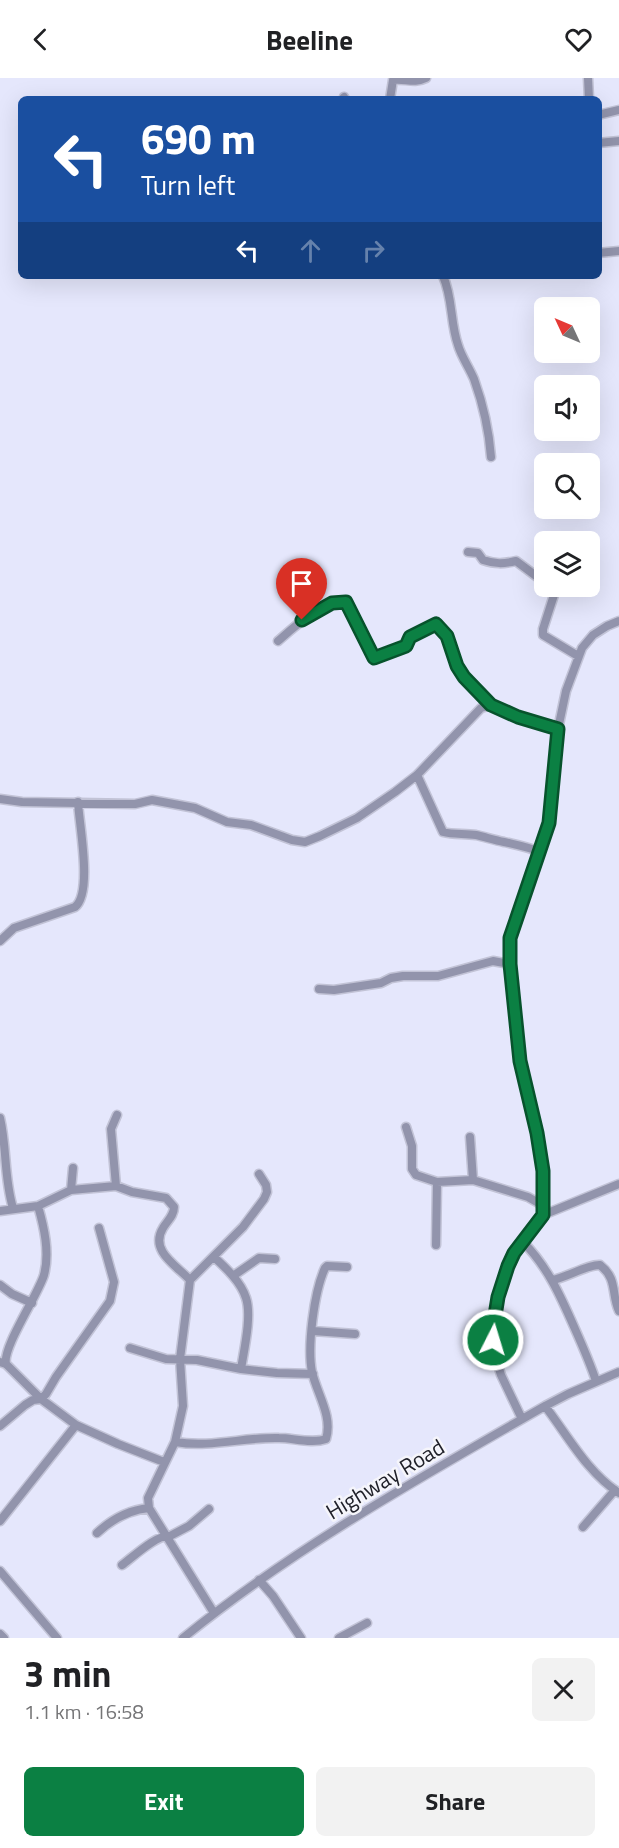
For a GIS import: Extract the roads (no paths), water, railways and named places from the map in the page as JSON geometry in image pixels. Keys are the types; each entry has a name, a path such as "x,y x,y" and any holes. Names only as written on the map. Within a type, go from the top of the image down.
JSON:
{"street":[{"path":"390,96 393,80 419,81 426,78"},
{"path":"588,78 589,96"},
{"path":"602,114 619,110"},
{"path":"602,143 619,141"},
{"path":"602,253 619,251"},
{"path":"444,279 451,302 453,328 459,348 474,380 488,427 491,457"},
{"path":"468,552 478,553 483,560 490,563 501,564 516,561 534,574"},
{"path":"553,597 543,635 578,656"},
{"path":"278,641 302,620 341,601 346,602 351,610 374,658 406,646 410,637 436,624 447,636 457,666 464,677 491,705 518,717 558,729"},
{"path":"543,1215 541,1162 537,1133 520,1061 510,964 510,938 549,823 558,729 566,691 578,656 593,635 619,621"},
{"path":"0,799 22,802 135,804 152,800 195,808 227,822 251,825 292,840 305,842 357,818 395,792 417,775 468,719 481,708 491,705"},
{"path":"417,775 443,832 477,835 525,846 540,852"},
{"path":"0,940 14,928 80,903 85,863 79,830 78,802"},
{"path":"319,989 334,990 381,983 403,976 438,976 493,961 510,964"},
{"path":"116,1186 111,1129 117,1115"},
{"path":"0,1118 4,1136 3,1154 13,1208"},
{"path":"406,1127 412,1146 412,1169 416,1175 437,1182 473,1180 528,1197 542,1205"},
{"path":"470,1137 473,1180"},
{"path":"71,1190 73,1168"},
{"path":"214,1613 149,1508 148,1498 176,1442 183,1406 180,1359 190,1280 243,1227 267,1192 266,1185 259,1174"},
{"path":"436,1245 437,1182"},
{"path":"522,1419 501,1375 494,1352 493,1328 498,1297 514,1253 543,1215 619,1184"},
{"path":"0,1211 38,1206 71,1190 116,1186 132,1192 166,1198 174,1207 174,1213 162,1229 159,1237 160,1245 170,1262 190,1280"},
{"path":"38,1206 45,1233 45,1272 32,1303 6,1352 3,1363 41,1399 76,1425 164,1462"},
{"path":"0,1426 25,1405 33,1400 41,1399 46,1394 110,1301 114,1282 99,1228"},
{"path":"523,1242 553,1280 590,1361 596,1381"},
{"path":"214,1257 233,1276 247,1299 248,1317 241,1369"},
{"path":"233,1276 259,1257 274,1259"},
{"path":"553,1280 574,1274 594,1264 600,1265 611,1278 619,1311"},
{"path":"176,1442 213,1444 271,1438 315,1440 326,1438 328,1428 326,1410 318,1393 309,1351 313,1331 313,1314 327,1266 347,1267"},
{"path":"0,1285 12,1294 32,1303"},
{"path":"313,1331 355,1334"},
{"path":"130,1348 166,1359 197,1360 241,1369 278,1373 313,1374"},
{"path":"616,1373 619,1382"},
{"name":"Highway Road","path":"183,1638 305,1548 545,1406 616,1373"},
{"path":"545,1406 576,1450 617,1492 583,1527"},
{"path":"0,1521 76,1425"},
{"path":"97,1533 108,1522 122,1515 149,1508"},
{"path":"122,1565 157,1539 177,1533 209,1509"},
{"path":"0,1571 57,1638"},
{"path":"259,1580 273,1596 301,1638"},
{"path":"339,1638 367,1623"},
{"path":"0,1634 4,1638"}]}
